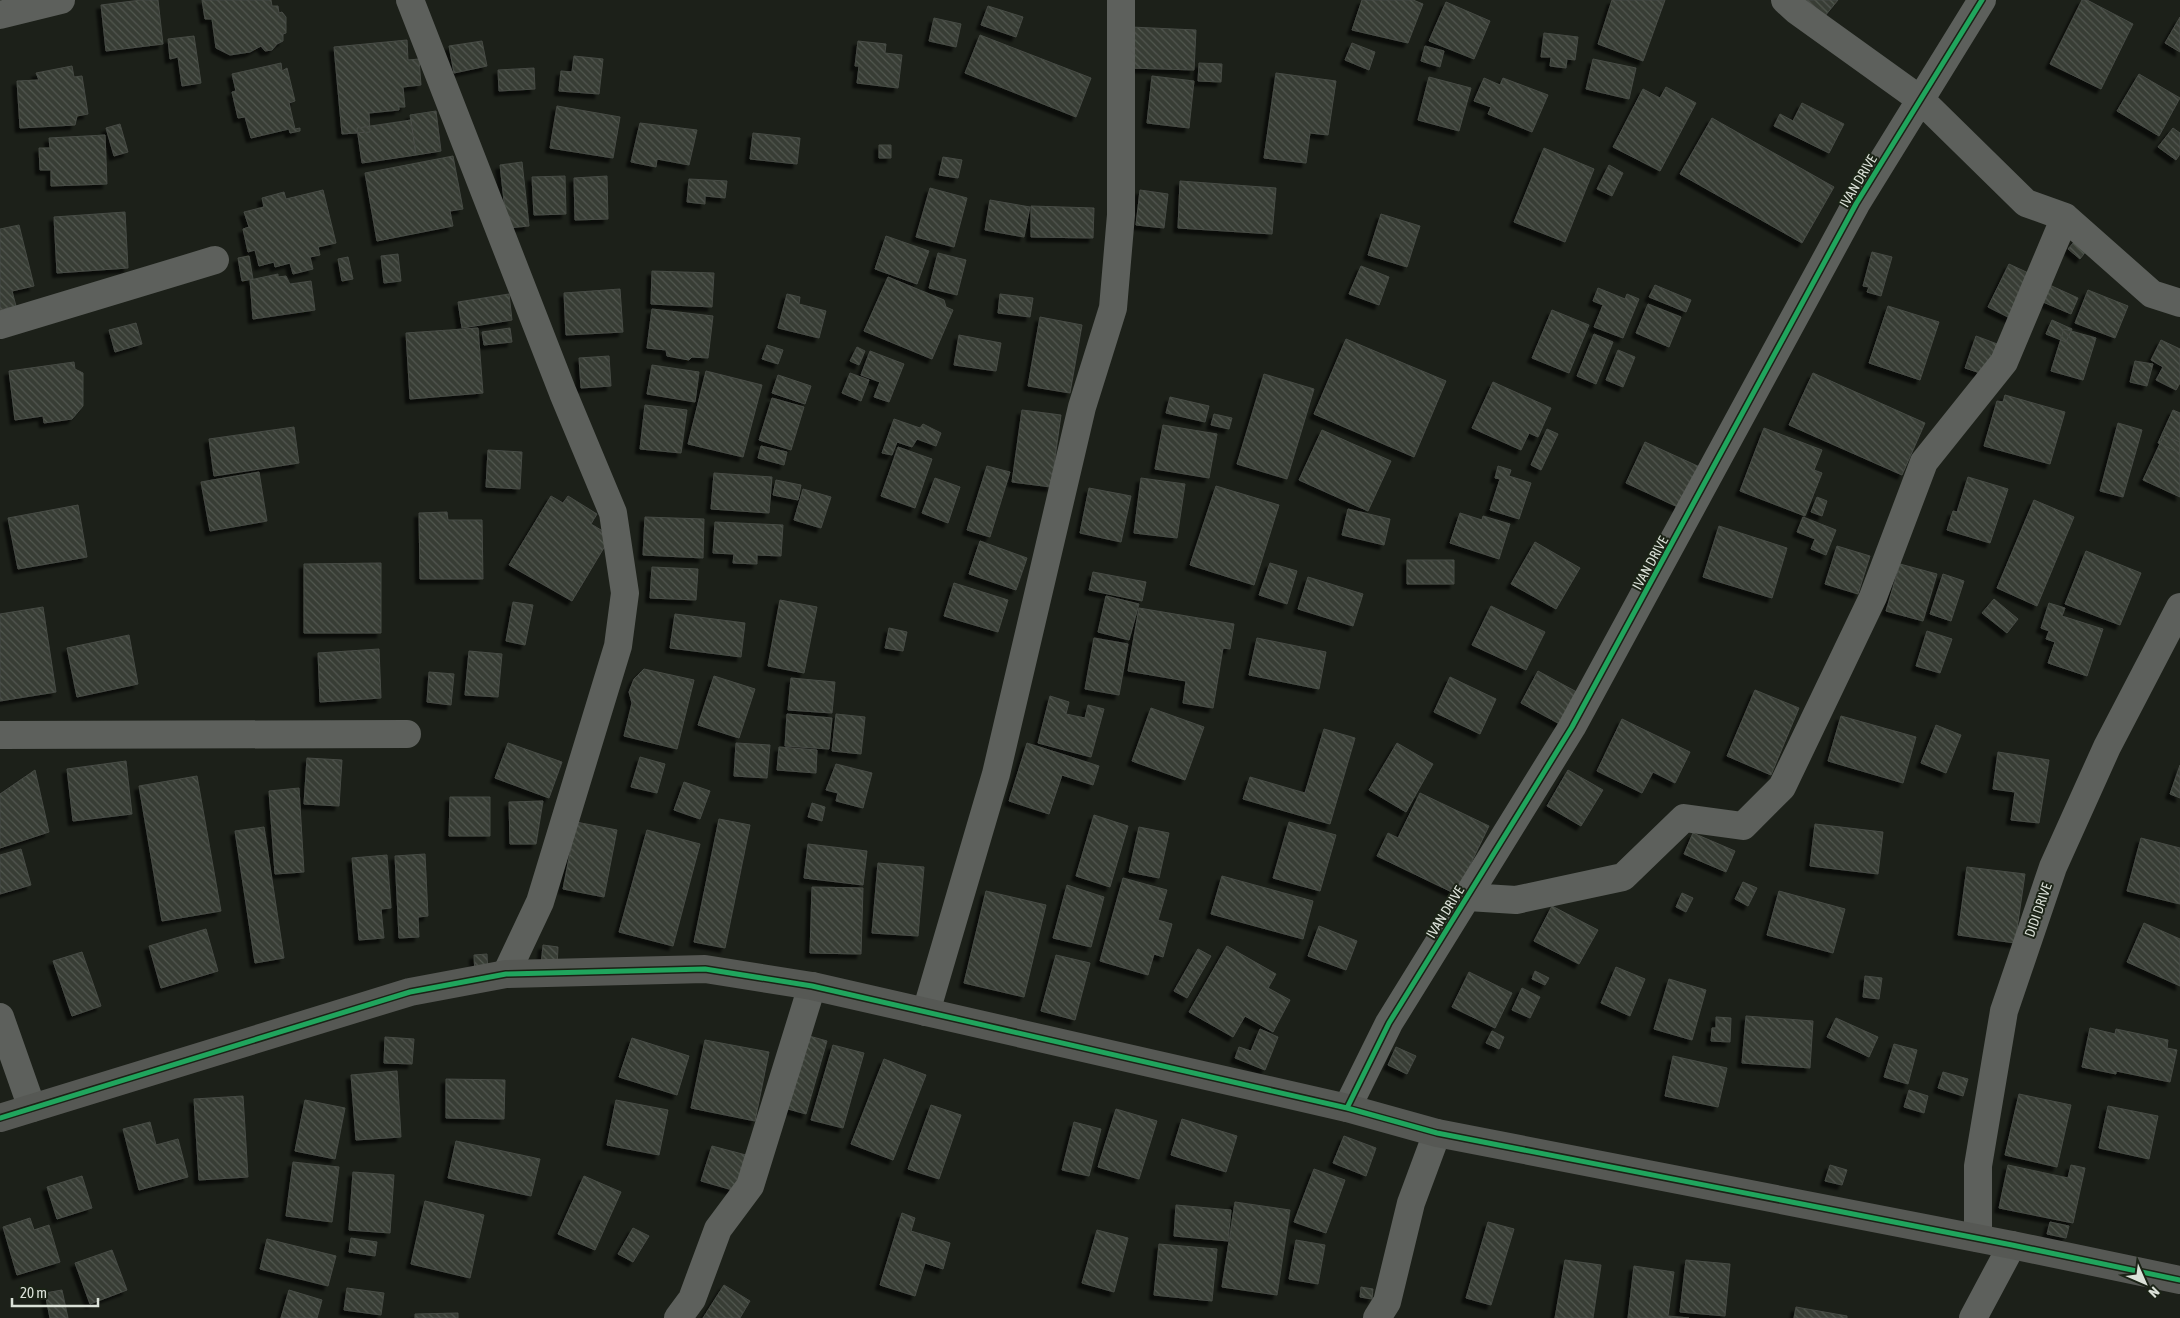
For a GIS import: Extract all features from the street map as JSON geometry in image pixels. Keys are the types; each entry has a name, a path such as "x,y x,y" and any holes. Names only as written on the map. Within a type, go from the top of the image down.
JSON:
{"street":[{"path":"0,15 61,0"},
{"path":"410,0 563,392 613,513 625,593 618,646 540,902 506,974"},
{"path":"926,1012 996,774 1082,407 1113,308 1122,215 1120,0"},
{"path":"1785,0 1797,11 1921,100 2026,203 2065,217 2152,294 2180,303"},
{"name":"IVAN DRIVE","path":"1347,1108 1389,1023 1572,727 1856,204 1982,0"},
{"path":"1468,897 1516,900 1623,877 1684,818 1743,826 1782,787 1873,597 1924,462 2004,362 2065,217"},
{"path":"0,325 215,260"},
{"name":"DIDI DRIVE","path":"1978,1238 1978,1166 2004,1011 2052,867 2107,747 2180,607"},
{"path":"0,735 407,734"},
{"path":"0,1118 410,992 506,974 705,969 812,986 1347,1108 1437,1133 1978,1238 2180,1280"},
{"path":"678,1318 692,1299 718,1229 750,1186 812,986"},
{"path":"0,1017 32,1108"},
{"path":"1377,1318 1387,1302 1411,1203 1437,1133"},
{"path":"1972,1318 2012,1245"}],"building":[{"path":"158,0 163,44 106,51 101,5"},
{"path":"202,0 271,0 272,6 278,6 279,13 282,12 286,17 286,33 283,34 283,41 272,50 265,51 261,46 250,52 230,55 216,48 212,19 205,19"},
{"path":"1362,0 1413,0 1423,4 1408,43 1352,30"},
{"path":"1612,0 1665,0 1643,61 1598,44"},
{"path":"1794,0 1838,0 1820,22"},
{"path":"2082,0 2087,0 2133,24 2101,89 2050,64"},
{"path":"1446,2 1490,21 1474,59 1429,41"},
{"path":"988,6 1023,17 1016,37 981,25"},
{"path":"2180,17 2180,52 2165,43"},
{"path":"934,18 961,24 956,47 929,41"},
{"path":"1131,27 1196,30 1194,70 1129,68"},
{"path":"1544,33 1578,37 1575,60 1567,59 1566,68 1550,66 1551,57 1541,57"},
{"path":"980,35 1091,78 1076,117 965,73"},
{"path":"194,36 201,83 182,86 178,57 170,59 168,39"},
{"path":"407,40 408,60 419,59 421,85 403,87 405,107 399,107 399,110 369,113 370,132 342,134 334,47"},
{"path":"482,41 487,66 454,73 449,46"},
{"path":"858,41 886,44 885,53 902,55 898,88 857,83 859,66 855,66"},
{"path":"1352,43 1375,52 1369,70 1345,60"},
{"path":"1425,46 1444,51 1440,67 1421,61"},
{"path":"574,56 603,59 599,94 559,91 561,71 572,72"},
{"path":"1593,59 1636,68 1629,99 1586,89"},
{"path":"281,63 282,71 287,68 295,101 289,103 295,129 300,128 300,131 290,133 289,129 251,138 245,117 238,118 232,92 236,91 232,74"},
{"path":"1199,63 1222,64 1221,82 1198,81"},
{"path":"72,66 74,77 82,76 88,114 77,116 75,125 20,128 17,81 39,80 36,73"},
{"path":"534,68 535,89 499,91 498,70"},
{"path":"1276,73 1336,81 1328,135 1310,133 1306,163 1264,158"},
{"path":"2139,74 2180,98 2159,136 2117,111"},
{"path":"1152,76 1194,81 1189,128 1147,123"},
{"path":"1429,77 1471,88 1459,131 1418,120"},
{"path":"1484,78 1500,85 1503,78 1548,95 1532,132 1488,114 1491,107 1474,101"},
{"path":"1666,87 1696,103 1660,171 1613,147 1643,89 1660,98"},
{"path":"1802,103 1844,124 1829,153 1774,126 1780,114 1793,121"},
{"path":"557,106 620,117 613,158 550,148"},
{"path":"436,111 441,151 416,155 410,115"},
{"path":"1712,118 1834,187 1802,243 1680,174"},
{"path":"411,120 416,155 362,163 357,128"},
{"path":"640,123 697,130 689,165 657,159 656,167 631,162"},
{"path":"120,124 128,152 114,156 106,128"},
{"path":"2173,128 2180,133 2180,154 2176,160 2158,147"},
{"path":"753,133 800,138 797,164 750,159"},
{"path":"105,135 107,184 51,186 51,170 40,170 39,148 50,148 49,138"},
{"path":"879,145 891,145 891,158 879,158"},
{"path":"1544,148 1594,169 1565,242 1514,222"},
{"path":"453,156 463,209 450,211 453,226 377,241 365,173"},
{"path":"943,157 962,160 958,178 939,175"},
{"path":"522,162 529,226 507,228 500,165"},
{"path":"1609,165 1623,173 1612,196 1597,189"},
{"path":"565,176 566,214 534,215 532,177"},
{"path":"607,176 608,219 575,220 574,178"},
{"path":"689,179 727,181 725,198 705,196 705,204 687,202"},
{"path":"1180,181 1276,188 1272,234 1178,228"},
{"path":"930,188 967,198 954,247 916,237"},
{"path":"323,190 336,243 318,247 320,255 310,257 313,269 293,274 290,263 275,267 274,262 259,266 255,250 248,252 243,229 249,227 244,212 264,207 262,198 284,192 286,199"},
{"path":"1140,190 1168,194 1164,228 1136,225"},
{"path":"990,200 1030,207 1024,237 985,230"},
{"path":"1031,206 1094,208 1093,238 1031,237"},
{"path":"125,212 128,268 57,273 54,217"},
{"path":"1381,214 1420,226 1407,267 1368,255"},
{"path":"19,225 34,286 12,291 16,306 0,310 0,229"},
{"path":"886,236 929,251 917,284 875,269"},
{"path":"2078,237 2090,246 2080,259 2068,249"},
{"path":"1872,252 1892,257 1881,296 1867,292 1869,287 1863,286"},
{"path":"938,253 966,260 957,295 929,288"},
{"path":"398,254 401,281 384,283 381,256"},
{"path":"249,256 253,279 242,281 238,258"},
{"path":"348,257 353,279 342,281 338,259"},
{"path":"2009,264 2037,277 2016,321 1988,307"},
{"path":"1361,266 1389,277 1379,305 1349,294"},
{"path":"652,271 714,273 712,307 651,304"},
{"path":"278,274 278,277 286,276 290,284 311,281 315,310 253,319 250,280"},
{"path":"888,277 944,300 946,307 953,310 932,359 864,331"},
{"path":"2043,282 2078,298 2071,314 2036,299"},
{"path":"1655,285 1691,300 1686,312 1649,297"},
{"path":"1598,288 1625,299 1627,294 1639,299 1623,338 1594,327 1603,305 1593,301"},
{"path":"620,289 623,332 566,335 564,293"},
{"path":"2088,290 2128,306 2115,338 2075,323"},
{"path":"509,294 512,320 462,328 458,302"},
{"path":"787,294 800,297 799,304 826,311 819,338 778,328"},
{"path":"1000,294 1033,298 1030,317 998,313"},
{"path":"1648,304 1681,317 1669,347 1636,333"},
{"path":"1888,306 1939,322 1920,380 1869,363"},
{"path":"652,309 713,316 708,358 692,357 689,360 667,356 666,350 647,348"},
{"path":"1552,310 1589,325 1569,373 1532,358"},
{"path":"1040,317 1082,325 1070,393 1028,386"},
{"path":"2052,320 2072,329 2066,342 2046,334"},
{"path":"136,323 142,344 115,352 109,330"},
{"path":"478,328 483,393 410,399 406,333"},
{"path":"510,328 512,342 484,345 482,332"},
{"path":"2064,329 2096,338 2083,380 2051,371"},
{"path":"1594,334 1613,342 1596,384 1577,376"},
{"path":"959,335 1001,343 996,371 954,365"},
{"path":"1976,336 2000,345 1989,376 1965,368"},
{"path":"1346,339 1446,381 1414,457 1314,414"},
{"path":"2161,340 2180,349 2180,383 2176,390 2156,380 2163,367 2151,360"},
{"path":"767,345 783,350 778,364 762,359"},
{"path":"857,347 865,351 859,365 850,361"},
{"path":"1618,350 1635,357 1623,387 1606,380"},
{"path":"870,351 904,364 889,402 874,397 880,382 861,375"},
{"path":"609,356 611,386 581,388 579,358"},
{"path":"2135,361 2153,364 2147,386 2130,382"},
{"path":"74,362 75,369 83,373 83,406 72,419 44,423 43,416 15,420 9,371"},
{"path":"652,365 699,372 695,402 647,394"},
{"path":"706,371 762,385 743,457 688,444"},
{"path":"850,373 869,380 861,401 842,393"},
{"path":"1813,373 1925,423 1902,475 1789,425"},
{"path":"1264,374 1314,389 1287,479 1237,464"},
{"path":"778,375 811,386 805,404 772,393"},
{"path":"1493,382 1551,408 1538,437 1529,433 1521,450 1472,428"},
{"path":"2005,395 2065,412 2050,464 1984,446 1997,401 2003,402"},
{"path":"1170,397 1209,406 1205,422 1166,413"},
{"path":"772,398 804,407 791,450 759,440"},
{"path":"645,405 687,410 681,453 640,449"},
{"path":"1022,410 1061,415 1051,487 1012,482"},
{"path":"2173,410 2180,413 2180,453 2158,443"},
{"path":"1214,414 1232,418 1229,429 1211,425"},
{"path":"894,419 920,428 923,424 941,433 936,446 917,439 912,447 897,442 892,455 882,453"},
{"path":"2118,423 2142,430 2123,497 2100,491"},
{"path":"1163,425 1217,434 1209,478 1155,469"},
{"path":"294,427 299,463 214,476 209,439"},
{"path":"1764,428 1822,450 1814,470 1822,473 1805,516 1740,491"},
{"path":"1547,429 1558,434 1541,470 1531,465"},
{"path":"1322,430 1391,461 1368,511 1299,480"},
{"path":"2164,435 2180,442 2180,497 2143,480"},
{"path":"1645,442 1702,468 1682,509 1626,483"},
{"path":"761,446 787,452 784,465 758,458"},
{"path":"898,447 932,459 915,508 881,496"},
{"path":"488,450 522,452 520,489 486,487"},
{"path":"987,466 1010,472 990,537 967,530"},
{"path":"1498,466 1511,470 1509,476 1531,483 1519,519 1490,510 1500,479 1495,478"},
{"path":"259,472 267,521 210,531 201,482"},
{"path":"714,473 772,477 769,513 711,509"},
{"path":"1968,477 2008,489 1990,543 1947,530 1953,511 1957,512"},
{"path":"935,478 960,487 948,523 922,513"},
{"path":"1141,478 1185,484 1177,538 1134,533"},
{"path":"776,480 801,485 798,500 773,495"},
{"path":"1216,486 1279,505 1254,585 1190,565"},
{"path":"1089,488 1131,496 1121,542 1080,533"},
{"path":"803,489 831,497 821,528 794,520"},
{"path":"551,496 563,503 568,496 597,514 591,524 611,536 572,601 509,565"},
{"path":"1817,497 1827,501 1822,516 1811,512"},
{"path":"2034,500 2074,517 2037,606 1997,588"},
{"path":"78,505 87,557 18,569 8,518"},
{"path":"1348,509 1390,519 1384,545 1342,535"},
{"path":"447,512 448,520 482,520 483,579 420,579 419,513"},
{"path":"1460,513 1482,520 1483,516 1510,524 1499,559 1450,543"},
{"path":"645,517 704,519 703,558 643,555"},
{"path":"1803,517 1836,530 1826,555 1811,549 1815,539 1797,532"},
{"path":"715,522 783,525 781,556 757,555 757,564 733,563 734,554 713,553"},
{"path":"1719,526 1787,548 1772,598 1703,577"},
{"path":"980,541 1027,558 1016,590 969,574"},
{"path":"1535,542 1580,568 1556,609 1511,584"},
{"path":"1837,546 1870,556 1858,594 1825,584"},
{"path":"2086,551 2141,573 2120,625 2065,604"},
{"path":"1407,560 1454,560 1454,584 1407,584"},
{"path":"381,563 381,633 304,633 304,564"},
{"path":"1270,563 1297,571 1287,604 1259,595"},
{"path":"1900,564 1937,574 1923,621 1886,611"},
{"path":"652,567 698,569 696,600 650,598"},
{"path":"1093,572 1146,582 1142,601 1089,590"},
{"path":"1943,574 1964,581 1951,621 1930,614"},
{"path":"1308,577 1363,594 1353,626 1298,609"},
{"path":"954,583 1008,600 998,632 944,616"},
{"path":"1106,596 1139,604 1129,640 1098,632"},
{"path":"1994,599 2018,619 2007,633 1982,613"},
{"path":"780,600 817,607 804,673 768,666"},
{"path":"513,602 533,605 525,645 506,641"},
{"path":"2049,603 2065,608 2062,616 2103,629 2087,676 2048,663 2055,642 2046,639 2049,631 2041,628"},
{"path":"1491,606 1545,632 1526,670 1472,645"},
{"path":"43,607 56,692 0,701 0,614"},
{"path":"1139,608 1234,624 1230,649 1223,648 1213,708 1183,703 1186,681 1128,671"},
{"path":"675,614 745,623 741,657 670,648"},
{"path":"889,628 907,632 903,651 885,648"},
{"path":"1927,631 1952,639 1940,673 1916,666"},
{"path":"129,635 138,684 77,697 67,648"},
{"path":"1094,638 1128,644 1119,695 1085,689"},
{"path":"1257,638 1326,652 1319,689 1249,675"},
{"path":"379,649 381,698 320,702 318,653"},
{"path":"469,651 502,654 498,697 465,695"},
{"path":"644,669 694,680 677,749 624,736 632,703 629,692 634,679"},
{"path":"1538,671 1586,697 1569,729 1521,703"},
{"path":"429,672 454,674 451,705 427,702"},
{"path":"714,676 755,689 739,738 698,725"},
{"path":"1450,677 1496,699 1480,734 1434,712"},
{"path":"791,678 835,682 832,713 788,710"},
{"path":"1755,690 1799,708 1771,775 1727,756"},
{"path":"1050,696 1069,702 1066,714 1085,718 1088,705 1104,709 1091,757 1038,743"},
{"path":"1151,708 1204,727 1185,780 1132,761"},
{"path":"787,714 832,718 829,749 785,746"},
{"path":"836,714 865,717 861,754 832,751"},
{"path":"1841,716 1916,737 1903,783 1828,761"},
{"path":"1622,719 1690,752 1675,783 1653,772 1642,793 1597,771"},
{"path":"1936,725 1961,735 1946,773 1921,763"},
{"path":"1324,729 1355,738 1330,824 1243,799 1250,777 1305,793"},
{"path":"508,743 562,762 549,798 495,778"},
{"path":"736,743 770,745 767,778 734,776"},
{"path":"1027,743 1099,766 1093,785 1062,775 1049,814 1009,801"},
{"path":"1397,743 1433,764 1406,812 1369,790"},
{"path":"779,747 817,750 816,773 777,770"},
{"path":"1998,752 2049,760 2039,823 2011,820 2015,792 1993,789"},
{"path":"640,757 665,764 657,793 631,787"},
{"path":"307,758 342,760 339,806 304,804"},
{"path":"126,761 132,814 73,821 67,769"},
{"path":"836,764 872,773 863,808 836,801 838,793 826,790"},
{"path":"2180,765 2180,798 2170,794"},
{"path":"35,770 49,832 0,848 0,794"},
{"path":"1568,770 1603,790 1581,826 1547,806"},
{"path":"197,776 221,911 162,921 139,786"},
{"path":"684,782 710,791 700,819 674,810"},
{"path":"299,788 304,872 275,874 269,791"},
{"path":"1420,793 1489,826 1456,894 1377,856 1388,833 1398,838"},
{"path":"450,797 490,797 490,836 449,836"},
{"path":"543,801 536,844 510,844 509,802"},
{"path":"812,803 825,807 822,821 808,817"},
{"path":"1094,815 1128,826 1110,887 1076,876"},
{"path":"719,819 750,825 725,948 694,942"},
{"path":"576,822 617,830 604,897 563,889"},
{"path":"1289,822 1336,835 1320,891 1273,878"},
{"path":"1815,824 1883,832 1878,874 1810,866"},
{"path":"264,827 284,958 255,963 235,831"},
{"path":"1139,827 1169,833 1159,878 1129,872"},
{"path":"647,830 700,844 673,946 619,932"},
{"path":"1693,833 1735,851 1726,872 1684,854"},
{"path":"2141,838 2180,848 2180,904 2127,891"},
{"path":"808,844 867,851 863,885 804,878"},
{"path":"21,849 31,885 0,894 0,855"},
{"path":"425,854 428,916 418,917 419,937 399,938 395,856"},
{"path":"387,855 391,908 381,909 384,938 359,940 352,858"},
{"path":"878,863 924,867 918,936 872,933"},
{"path":"1967,867 2025,874 2015,943 1958,935"},
{"path":"1222,876 1313,901 1303,939 1211,914"},
{"path":"1123,878 1167,890 1158,920 1172,924 1163,957 1154,954 1148,975 1100,961"},
{"path":"1743,882 1757,888 1748,906 1735,899"},
{"path":"1067,885 1104,897 1091,947 1053,938"},
{"path":"812,887 863,888 861,954 810,953"},
{"path":"986,891 1046,905 1024,997 964,983"},
{"path":"1779,891 1845,909 1833,953 1767,935"},
{"path":"1682,893 1693,898 1686,912 1676,907"},
{"path":"1552,906 1598,930 1579,964 1534,941"},
{"path":"2144,923 2180,939 2180,986 2127,962"},
{"path":"1319,926 1357,941 1346,970 1308,956"},
{"path":"206,929 218,971 161,988 149,946"},
{"path":"543,945 558,947 557,968 541,966"},
{"path":"1227,946 1276,974 1268,988 1290,1000 1273,1032 1245,1016 1233,1037 1189,1012"},
{"path":"1198,949 1211,956 1187,998 1174,991"},
{"path":"82,952 101,1006 72,1016 53,961"},
{"path":"487,954 488,975 475,975 474,955"},
{"path":"1056,955 1090,963 1075,1020 1041,1011"},
{"path":"1616,967 1645,979 1630,1016 1601,1003"},
{"path":"1535,971 1549,978 1545,985 1532,979"},
{"path":"1469,972 1512,993 1495,1028 1452,1007"},
{"path":"1865,976 1882,978 1879,999 1863,997"},
{"path":"1669,979 1706,990 1692,1040 1654,1029"},
{"path":"1522,988 1540,997 1530,1018 1512,1010"},
{"path":"1746,1016 1813,1021 1810,1068 1742,1063"},
{"path":"1716,1017 1731,1018 1730,1042 1711,1041 1712,1028 1716,1028"},
{"path":"1836,1018 1878,1037 1869,1057 1827,1037"},
{"path":"2090,1028 2115,1034 2116,1029 2168,1040 2167,1048 2177,1050 2170,1082 2116,1071 2116,1074 2082,1067"},
{"path":"1260,1029 1278,1037 1265,1070 1235,1058 1239,1047 1251,1051"},
{"path":"1492,1031 1504,1037 1499,1049 1486,1043"},
{"path":"802,1034 827,1041 806,1114 781,1107"},
{"path":"385,1037 414,1039 412,1064 384,1063"},
{"path":"632,1038 689,1056 677,1095 619,1077"},
{"path":"705,1040 769,1052 755,1121 691,1108"},
{"path":"1894,1044 1917,1050 1908,1084 1884,1077"},
{"path":"833,1045 864,1053 843,1128 811,1120"},
{"path":"1396,1047 1416,1056 1407,1074 1388,1065"},
{"path":"1673,1056 1727,1068 1718,1107 1665,1096"},
{"path":"884,1059 926,1075 893,1160 851,1144"},
{"path":"397,1071 401,1137 356,1140 351,1075"},
{"path":"1943,1072 1968,1079 1963,1096 1938,1088"},
{"path":"446,1079 505,1080 504,1119 446,1118"},
{"path":"1909,1090 1928,1096 1924,1113 1904,1107"},
{"path":"2019,1094 2071,1105 2057,1167 2005,1155"},
{"path":"243,1096 248,1177 199,1180 194,1099"},
{"path":"305,1100 345,1108 335,1159 295,1151"},
{"path":"616,1100 668,1110 659,1155 607,1145"},
{"path":"931,1105 961,1115 939,1179 908,1169"},
{"path":"2108,1106 2158,1116 2149,1159 2099,1148"},
{"path":"1116,1109 1157,1121 1139,1179 1098,1167"},
{"path":"1182,1119 1237,1136 1226,1172 1171,1155"},
{"path":"150,1122 156,1145 178,1139 188,1177 139,1190 123,1129"},
{"path":"1074,1122 1101,1129 1089,1176 1062,1170"},
{"path":"1344,1136 1376,1148 1366,1176 1333,1163"},
{"path":"456,1141 540,1159 531,1196 448,1178"},
{"path":"712,1146 746,1155 736,1191 701,1181"},
{"path":"293,1162 339,1167 332,1222 286,1216"},
{"path":"1830,1165 1847,1170 1842,1185 1825,1181"},
{"path":"2008,1165 2068,1178 2071,1165 2085,1168 2073,1223 1999,1208"},
{"path":"1314,1169 1345,1180 1326,1233 1294,1222"},
{"path":"353,1172 394,1175 390,1233 349,1230"},
{"path":"82,1176 92,1208 57,1219 47,1187"},
{"path":"584,1176 621,1192 595,1250 558,1234"},
{"path":"425,1201 484,1215 470,1278 411,1264"},
{"path":"1235,1202 1290,1210 1277,1295 1222,1287"},
{"path":"1176,1205 1231,1210 1228,1241 1174,1236"},
{"path":"902,1213 915,1218 911,1231 950,1243 943,1269 925,1263 915,1296 880,1285"},
{"path":"30,1218 34,1230 49,1225 60,1262 17,1275 3,1227"},
{"path":"1488,1222 1514,1229 1491,1305 1466,1298"},
{"path":"2050,1222 2069,1226 2066,1238 2047,1234"},
{"path":"633,1228 649,1236 633,1262 618,1254"},
{"path":"1097,1230 1128,1238 1114,1292 1082,1283"},
{"path":"351,1238 377,1242 375,1256 349,1252"},
{"path":"267,1239 336,1256 328,1286 260,1269"},
{"path":"1296,1240 1325,1245 1318,1284 1289,1279"},
{"path":"1159,1244 1217,1249 1212,1301 1154,1295"},
{"path":"112,1250 127,1290 90,1304 75,1263"},
{"path":"1565,1260 1601,1265 1593,1318 1555,1318"},
{"path":"1686,1260 1730,1264 1725,1316 1680,1312"},
{"path":"1634,1266 1674,1272 1668,1316 1689,1318 1628,1318"},
{"path":"724,1285 750,1301 740,1318 703,1318"},
{"path":"1361,1287 1373,1289 1372,1299 1360,1297"},
{"path":"347,1288 384,1293 381,1315 344,1310"},
{"path":"62,1290 68,1318 50,1318 45,1293"},
{"path":"289,1290 322,1300 317,1318 281,1318"},
{"path":"1796,1307 1847,1316 1847,1318 1794,1318"},
{"path":"458,1313 458,1318 415,1318 415,1314"}],"cycle path":[{"path":"1347,1108 1389,1023 1572,727 1856,204 1982,0"},
{"path":"0,1118 410,992 506,974 705,969 812,986 1347,1108 1437,1133 2012,1245 2180,1280"}]}
